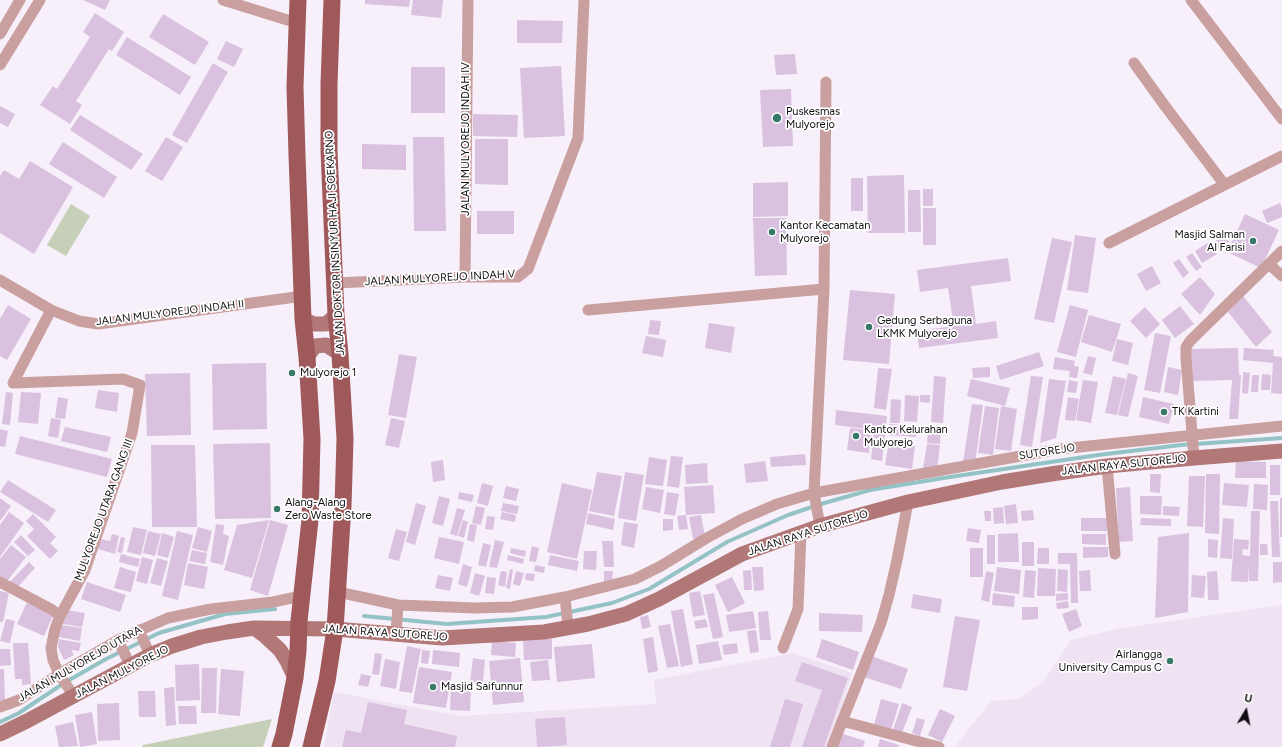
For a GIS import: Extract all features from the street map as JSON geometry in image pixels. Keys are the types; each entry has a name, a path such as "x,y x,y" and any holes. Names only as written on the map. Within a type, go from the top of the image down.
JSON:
{"main road":[{"path":"280,747 295,678 298,651 300,613 310,520 312,439 303,319 296,155 295,87 285,18 298,0"},
{"name":"JALAN DOKTOR INSINYUR HAJI SOEKARNO","path":"310,747 327,681 336,625 343,506 345,439 336,315 336,283 329,151 329,84 332,0"},
{"path":"303,319 314,324 326,324 336,315"},
{"path":"307,357 315,346 326,345 340,354"},
{"name":"JALAN RAYA SUTOREJO","path":"300,613 336,625 396,631 442,638 544,632 568,624 588,624 626,614 659,600 742,554 801,533 819,522 1002,482 1051,474 1194,456 1282,451"},
{"name":"JALAN MULYOREJO","path":"0,734 27,721 73,693 148,652 201,637 254,628 300,613"},
{"path":"254,628 280,650 295,678"}],"street":[{"path":"0,34 20,0"},
{"path":"0,65 40,0"},
{"path":"223,0 285,18"},
{"name":"JALAN MULYOREJO INDAH IV","path":"465,278 468,0"},
{"name":"JALAN MULYOREJO INDAH V","path":"336,283 518,277 528,269 578,138 584,0"},
{"path":"1191,0 1282,119"},
{"path":"1134,63 1224,184"},
{"path":"819,522 814,496 824,289 826,82"},
{"path":"1109,243 1282,156"},
{"path":"1194,456 1185,352 1186,347 1190,341 1282,251"},
{"path":"1269,264 1282,276"},
{"name":"JALAN MULYOREJO INDAH II","path":"0,280 51,310 79,321 98,324 303,296"},
{"path":"588,310 824,289"},
{"name":"MULYOREJO UTARA GANG III","path":"51,310 13,383 122,379 140,385 132,433 85,570 60,616 55,629 51,648 53,660 61,677 73,693"},
{"name":"SUTOREJO","path":"338,597 398,607 512,607 565,601 635,579 661,566 705,539 742,519 777,504 1060,449 1193,438 1282,426"},
{"path":"1107,466 1115,554"},
{"path":"832,747 882,623 897,560 908,502"},
{"path":"783,648 798,609 801,533"},
{"path":"0,582 51,609 60,616"},
{"path":"565,601 568,624"},
{"name":"JALAN MULYOREJO UTARA","path":"0,707 19,700 120,643 168,618 211,609 273,602 300,613"},
{"path":"396,631 398,607"},
{"path":"141,633 148,652"},
{"path":"120,643 129,662"},
{"path":"842,721 939,747"}],"shaded area":[{"name":"Airlangga University Campus C","path":"1282,605 1282,747 955,747 991,701 1018,699 1043,682 1071,640 1122,628"},
{"path":"793,653 852,673 831,747 324,747 334,692 461,716 656,704 654,680"}],"green space":[{"path":"71,204 90,216 66,256 47,245"},
{"path":"272,719 263,747 142,747 143,745"}],"building":[{"path":"83,0 110,0 105,10"},
{"path":"365,0 410,0 409,7 365,4"},
{"path":"413,0 443,0 441,18 411,15"},
{"path":"95,13 124,32 112,51 109,49 76,101 82,105 70,124 40,105 53,86 57,89 90,37 83,32"},
{"path":"163,14 209,42 195,65 149,37"},
{"path":"517,20 563,21 562,43 517,43"},
{"path":"127,37 191,77 180,95 116,55"},
{"path":"226,41 243,49 234,67 217,59"},
{"path":"795,54 797,74 776,75 774,55"},
{"path":"213,63 228,72 187,143 172,135"},
{"path":"561,66 565,136 524,138 520,68"},
{"path":"411,67 445,67 445,113 411,113"},
{"name":"Puskesmas Mulyorejo","path":"791,89 793,146 763,147 760,90"},
{"path":"0,106 15,114 8,127 0,123"},
{"path":"473,114 518,115 517,137 473,136"},
{"path":"80,115 143,154 131,170 70,130"},
{"path":"166,137 183,147 162,181 145,171"},
{"path":"413,137 444,137 446,231 414,231"},
{"path":"475,139 508,139 508,185 475,184"},
{"path":"63,142 117,177 104,198 49,164"},
{"path":"362,144 406,145 406,170 362,169"},
{"path":"30,161 73,187 34,254 0,233 0,176 4,170 19,179"},
{"path":"904,175 905,233 868,233 867,176"},
{"path":"851,178 863,178 863,211 851,211"},
{"path":"788,182 788,216 753,217 753,183"},
{"path":"923,189 933,189 933,206 923,206"},
{"path":"908,190 920,190 921,232 908,232"},
{"path":"1280,203 1282,217 1267,223 1262,211"},
{"path":"923,208 936,208 936,245 923,245"},
{"path":"477,211 514,211 514,234 477,234"},
{"name":"Masjid Salman Al Farisi","path":"1245,214 1279,230 1261,268 1227,252"},
{"path":"753,218 786,218 787,275 755,276"},
{"path":"1075,235 1096,238 1088,293 1067,290"},
{"path":"1224,235 1229,242 1218,250 1213,243"},
{"path":"1052,238 1072,242 1054,323 1034,319"},
{"path":"1209,242 1217,254 1202,263 1195,251"},
{"path":"1192,253 1202,267 1196,271 1186,257"},
{"path":"1008,258 1011,281 971,286 976,324 996,321 998,338 919,348 917,331 954,326 948,288 920,292 917,270"},
{"path":"1179,259 1189,273 1183,278 1173,263"},
{"path":"1152,266 1161,283 1146,291 1137,274"},
{"path":"1200,277 1215,294 1200,315 1181,294"},
{"name":"Gedung Serbaguna LKMK Mulyorejo","path":"850,290 895,294 889,364 843,360"},
{"path":"1243,296 1272,332 1256,347 1228,312"},
{"path":"8,305 31,319 7,360 0,356 0,319"},
{"path":"1070,305 1088,310 1076,357 1057,352"},
{"path":"1180,306 1194,324 1175,338 1162,320"},
{"path":"1145,307 1160,324 1146,338 1130,321"},
{"path":"1089,315 1121,324 1112,352 1081,342"},
{"path":"650,320 661,321 659,335 648,334"},
{"path":"709,323 735,327 731,353 705,348"},
{"path":"1155,333 1171,336 1160,393 1144,390"},
{"path":"646,336 666,340 663,357 642,353"},
{"path":"1117,339 1133,343 1128,365 1112,361"},
{"path":"1238,348 1239,375 1241,375 1238,419 1229,419 1232,380 1189,381 1188,349"},
{"path":"1244,348 1274,350 1273,356 1282,357 1282,394 1271,393 1273,363 1243,360"},
{"path":"1039,352 1044,366 1000,380 996,366"},
{"path":"399,354 417,357 406,418 388,415"},
{"path":"1088,356 1096,358 1092,375 1083,373"},
{"path":"1055,357 1075,361 1074,366 1079,367 1077,378 1069,377 1070,371 1053,369"},
{"path":"266,363 267,429 213,430 212,364"},
{"path":"990,367 990,377 973,378 972,368"},
{"path":"1168,367 1182,370 1178,395 1164,392"},
{"path":"878,368 892,369 886,410 874,408"},
{"path":"1243,372 1250,373 1248,394 1242,393"},
{"path":"190,373 191,435 147,436 145,374"},
{"path":"1128,373 1138,376 1128,417 1118,415"},
{"path":"1262,374 1271,375 1270,390 1261,390"},
{"path":"1252,375 1259,375 1258,392 1251,392"},
{"path":"934,376 946,377 943,423 931,422"},
{"path":"1031,376 1043,377 1032,447 1020,445"},
{"path":"1113,376 1126,379 1117,415 1105,413"},
{"path":"971,379 1010,388 1005,406 967,396"},
{"path":"1049,379 1066,381 1056,438 1040,443"},
{"path":"1069,380 1078,382 1076,393 1067,392"},
{"path":"1083,380 1098,382 1091,423 1076,420"},
{"path":"98,390 119,393 117,412 95,408"},
{"path":"6,392 13,393 10,425 2,424"},
{"path":"21,392 41,393 38,424 18,422"},
{"path":"905,395 919,396 917,422 904,421"},
{"path":"920,395 930,395 930,403 920,402"},
{"path":"58,397 68,399 65,419 55,418"},
{"path":"1068,397 1079,399 1075,421 1065,420"},
{"path":"1143,397 1174,404 1169,424 1139,417"},
{"path":"891,399 901,400 900,423 890,423"},
{"path":"972,404 983,405 975,464 963,462"},
{"path":"985,406 999,408 993,455 978,453"},
{"path":"1001,406 1017,409 1011,451 995,449"},
{"path":"836,410 887,416 882,461 871,459 874,430 835,425"},
{"path":"51,418 61,420 58,438 48,436"},
{"path":"391,418 405,421 399,448 385,445"},
{"path":"889,424 917,426 916,437 889,435"},
{"path":"65,427 111,437 107,452 61,441"},
{"path":"850,428 871,430 869,453 847,450"},
{"path":"0,429 8,431 5,447 0,446"},
{"path":"928,430 941,431 940,444 927,443"},
{"path":"20,436 112,459 107,477 15,454"},
{"path":"889,442 915,446 912,469 885,465"},
{"path":"270,443 271,518 215,519 213,444"},
{"path":"927,444 940,445 937,470 923,468"},
{"path":"151,445 195,445 197,527 152,527"},
{"path":"805,454 806,465 771,467 770,457"},
{"path":"671,456 683,457 679,488 667,486"},
{"path":"649,457 667,460 663,486 645,484"},
{"path":"443,460 445,480 433,482 431,462"},
{"path":"765,461 768,481 746,483 744,464"},
{"path":"1236,461 1266,462 1266,478 1235,478"},
{"path":"707,463 708,483 686,484 685,465"},
{"path":"1270,465 1280,465 1280,495 1270,495"},
{"path":"597,472 622,476 614,516 589,511"},
{"path":"625,472 644,475 636,521 618,518"},
{"path":"1150,474 1161,474 1160,493 1150,492"},
{"path":"1206,474 1220,474 1219,534 1205,533"},
{"path":"1189,476 1205,476 1203,527 1187,526"},
{"path":"8,480 56,510 48,522 0,492"},
{"path":"482,483 493,486 488,506 477,503"},
{"path":"562,483 592,490 577,559 547,552"},
{"path":"1224,483 1249,485 1247,507 1222,505"},
{"path":"1254,484 1268,485 1267,510 1253,509"},
{"path":"713,485 715,513 686,515 684,487"},
{"path":"506,486 519,489 516,501 503,498"},
{"path":"646,487 664,490 660,513 642,509"},
{"path":"1130,487 1133,541 1119,542 1116,488"},
{"path":"459,492 474,495 472,502 458,499"},
{"path":"667,492 679,494 675,516 664,514"},
{"path":"439,496 450,499 443,526 432,523"},
{"path":"1140,496 1162,496 1161,515 1140,514"},
{"path":"0,498 11,506 0,521"},
{"path":"1280,498 1282,498 1282,537 1280,537"},
{"path":"1270,501 1278,501 1280,557 1272,557"},
{"path":"416,503 426,506 415,545 406,542"},
{"path":"503,503 519,506 517,514 501,511"},
{"path":"1016,504 1018,523 1006,524 1004,506"},
{"path":"476,506 485,508 481,525 472,523"},
{"path":"1163,506 1180,507 1179,516 1163,515"},
{"path":"1003,507 1004,523 994,524 993,508"},
{"path":"457,508 465,510 457,536 450,534"},
{"path":"1033,510 1034,520 1022,521 1021,511"},
{"path":"984,511 991,511 991,521 985,521"},
{"path":"1251,511 1260,511 1258,581 1249,581 1249,563 1248,582 1231,581 1234,539 1249,540 1248,550 1243,549 1242,555 1250,556"},
{"path":"9,512 24,523 0,557 0,525"},
{"path":"502,512 516,515 515,522 500,519"},
{"path":"588,513 615,519 613,530 586,524"},
{"path":"33,514 56,537 50,543 58,551 50,559 27,536 34,529 26,521"},
{"path":"686,515 688,529 679,530 677,516"},
{"path":"701,515 705,537 693,539 689,517"},
{"path":"487,516 495,517 493,530 485,529"},
{"path":"1081,518 1107,518 1107,531 1081,531"},
{"path":"1141,518 1171,519 1171,526 1140,525"},
{"path":"1223,518 1234,519 1232,559 1220,558"},
{"path":"663,519 673,519 673,530 663,531"},
{"path":"269,520 252,578 224,570 237,525"},
{"path":"270,520 288,525 268,596 250,590"},
{"path":"463,520 468,522 464,538 458,536"},
{"path":"624,522 638,524 634,548 621,545"},
{"path":"216,524 224,525 223,534 229,536 223,565 210,562"},
{"path":"470,524 477,525 474,542 467,540"},
{"path":"133,527 147,530 141,555 127,552"},
{"path":"198,527 212,531 207,552 192,548"},
{"path":"968,528 981,530 979,543 966,541"},
{"path":"396,529 407,532 399,561 388,558"},
{"path":"148,531 161,534 155,556 143,553"},
{"path":"177,531 193,535 178,600 162,596"},
{"path":"162,533 174,537 168,558 157,555"},
{"path":"1018,533 1019,562 998,562 998,534"},
{"path":"1189,533 1188,612 1155,618 1158,537"},
{"path":"112,534 119,536 115,554 98,549 100,539 110,541"},
{"path":"1082,534 1106,534 1106,545 1082,544"},
{"path":"21,535 35,550 28,556 14,542"},
{"path":"987,535 995,535 995,564 987,564"},
{"path":"121,537 125,538 122,553 117,552"},
{"path":"439,537 464,542 459,564 434,558"},
{"path":"1208,539 1218,540 1217,558 1208,557"},
{"path":"495,540 504,542 497,568 489,567"},
{"path":"602,541 613,541 614,567 604,567"},
{"path":"1022,542 1034,542 1034,566 1022,566"},
{"path":"483,543 491,545 486,567 478,565"},
{"path":"1260,544 1267,544 1268,555 1260,555"},
{"path":"11,545 26,557 5,584 0,580 0,559"},
{"path":"532,546 539,548 536,562 529,561"},
{"path":"1083,547 1108,547 1108,557 1083,558"},
{"path":"511,548 526,551 525,557 510,553"},
{"path":"970,548 983,548 983,577 970,577"},
{"path":"1038,548 1049,548 1049,564 1037,564"},
{"path":"192,550 207,553 205,564 189,561"},
{"path":"584,551 597,551 596,570 583,569"},
{"path":"1058,553 1077,553 1078,603 1071,603 1070,564 1058,564"},
{"path":"121,554 140,559 138,567 119,562"},
{"path":"508,555 524,559 523,564 507,560"},
{"path":"550,555 579,561 577,571 548,565"},
{"path":"142,557 153,560 147,584 136,581"},
{"path":"157,558 168,561 161,586 150,583"},
{"path":"29,562 35,568 15,590 8,584"},
{"path":"1273,562 1282,562 1282,582 1273,583"},
{"path":"188,563 208,567 204,589 184,585"},
{"path":"463,564 472,567 467,587 458,584"},
{"path":"535,565 545,567 544,573 534,571"},
{"path":"120,567 136,572 131,592 114,588"},
{"path":"752,567 763,567 764,590 754,591"},
{"path":"997,567 1021,570 1019,594 994,591"},
{"path":"1038,568 1056,569 1055,596 1037,596"},
{"path":"510,569 513,570 510,589 506,588"},
{"path":"1058,569 1068,570 1067,592 1057,591"},
{"path":"751,570 752,590 744,590 743,571"},
{"path":"1025,570 1036,571 1034,598 1023,597"},
{"path":"1090,570 1091,591 1080,591 1079,571"},
{"path":"501,571 507,572 505,587 498,585"},
{"path":"516,571 524,573 520,586 513,584"},
{"path":"604,571 613,571 612,583 604,583"},
{"path":"986,571 994,573 989,602 981,600"},
{"path":"1217,571 1219,600 1208,600 1207,572"},
{"path":"475,573 485,576 479,596 470,593"},
{"path":"526,573 535,574 534,581 525,580"},
{"path":"438,575 453,578 450,591 435,588"},
{"path":"1192,575 1206,576 1204,598 1191,597"},
{"path":"487,577 496,578 494,594 485,593"},
{"path":"732,577 745,603 728,612 715,585"},
{"path":"87,582 126,595 120,612 81,599"},
{"path":"0,591 9,593 3,622 0,622"},
{"path":"700,591 705,615 693,617 689,593"},
{"path":"714,593 723,637 713,639 703,595"},
{"path":"993,593 1015,596 1014,607 992,605"},
{"path":"1068,593 1068,600 1056,601 1056,594"},
{"path":"913,594 942,599 940,613 911,608"},
{"path":"1068,601 1069,608 1057,609 1056,603"},
{"path":"27,602 54,613 44,636 17,624"},
{"path":"1022,607 1038,607 1038,619 1022,620"},
{"path":"683,609 693,664 681,667 671,611"},
{"path":"1076,609 1082,626 1069,632 1062,614"},
{"path":"66,610 85,613 82,627 63,624"},
{"path":"753,611 756,628 729,632 726,615"},
{"path":"768,611 771,640 760,640 758,612"},
{"path":"819,613 863,615 862,632 819,631"},
{"path":"648,615 651,627 642,629 640,617"},
{"path":"955,616 980,620 967,691 943,687"},
{"path":"6,619 15,621 10,643 0,641"},
{"path":"706,619 708,627 696,629 694,621"},
{"path":"670,624 679,666 667,668 658,626"},
{"path":"61,625 82,628 80,641 59,637"},
{"path":"756,630 759,652 750,653 747,631"},
{"path":"653,637 658,671 648,673 643,639"},
{"path":"59,639 81,643 79,651 71,650 74,655 64,660 58,647"},
{"path":"552,639 552,659 524,660 523,640"},
{"path":"822,639 859,652 853,670 816,657"},
{"path":"492,641 516,643 515,657 491,655"},
{"path":"718,641 722,660 699,664 696,645"},
{"path":"13,643 28,643 31,684 22,685 22,679 15,679"},
{"path":"737,643 738,653 724,655 722,645"},
{"path":"592,644 595,678 557,682 554,647"},
{"path":"407,646 421,649 412,693 399,691"},
{"path":"0,649 10,649 11,665 0,666"},
{"path":"422,650 430,651 428,664 421,663"},
{"path":"433,650 460,653 459,667 432,664"},
{"path":"375,653 382,654 379,675 372,674"},
{"path":"871,656 908,669 901,689 864,677"},
{"path":"473,658 485,660 483,683 470,682"},
{"path":"520,658 524,702 493,705 489,661"},
{"path":"385,659 400,662 396,689 380,686"},
{"path":"548,660 550,680 532,681 530,662"},
{"path":"802,662 848,678 824,747 802,747 822,690 795,681"},
{"path":"199,664 200,700 176,701 175,665"},
{"name":"Masjid Saifunnur","path":"419,667 452,672 446,708 413,703"},
{"path":"202,668 217,668 216,713 201,713"},
{"path":"0,669 4,669 5,702 0,703"},
{"path":"221,669 244,671 240,716 218,714"},
{"path":"361,674 371,676 368,687 358,685"},
{"path":"451,686 471,687 470,711 450,710"},
{"path":"174,687 176,725 166,726 164,688"},
{"path":"138,691 155,691 156,717 139,717"},
{"path":"785,699 803,704 790,747 770,747"},
{"path":"881,699 899,704 891,730 874,725"},
{"path":"368,702 407,710 404,724 457,736 455,747 342,747 346,730 361,733"},
{"path":"119,703 120,740 98,741 97,704"},
{"path":"902,703 912,707 902,733 893,730"},
{"path":"178,706 196,706 197,724 179,724"},
{"path":"940,709 955,716 942,742 928,735"},
{"path":"92,712 97,744 80,747 75,715"},
{"path":"565,717 567,745 537,747 535,719"},
{"path":"917,718 925,720 920,736 912,733"},
{"path":"73,722 78,746 59,747 55,726"},
{"path":"840,733 865,741 863,747 835,747"},
{"path":"880,739 899,745 899,747 878,747"}],"waterway":[{"path":"364,616 447,624 546,617 612,603 649,589 727,542 788,515 870,490 1098,455 1181,445 1282,438"},
{"path":"0,722 19,713 64,683 106,659 159,633 225,614 275,609"}],"place":[{"name":"Puskesmas Mulyorejo","path":"777,118"},
{"name":"Kantor Kecamatan Mulyorejo","path":"772,232"},
{"name":"Masjid Salman Al Farisi","path":"1253,241"},
{"name":"Gedung Serbaguna LKMK Mulyorejo","path":"869,327"},
{"name":"Mulyorejo 1","path":"292,373"},
{"name":"TK Kartini","path":"1164,412"},
{"name":"Kantor Kelurahan Mulyorejo","path":"856,436"},
{"name":"Alang-Alang Zero Waste Store","path":"277,509"},
{"name":"Airlangga University Campus C","path":"1170,661"},
{"name":"Masjid Saifunnur","path":"433,687"}]}
